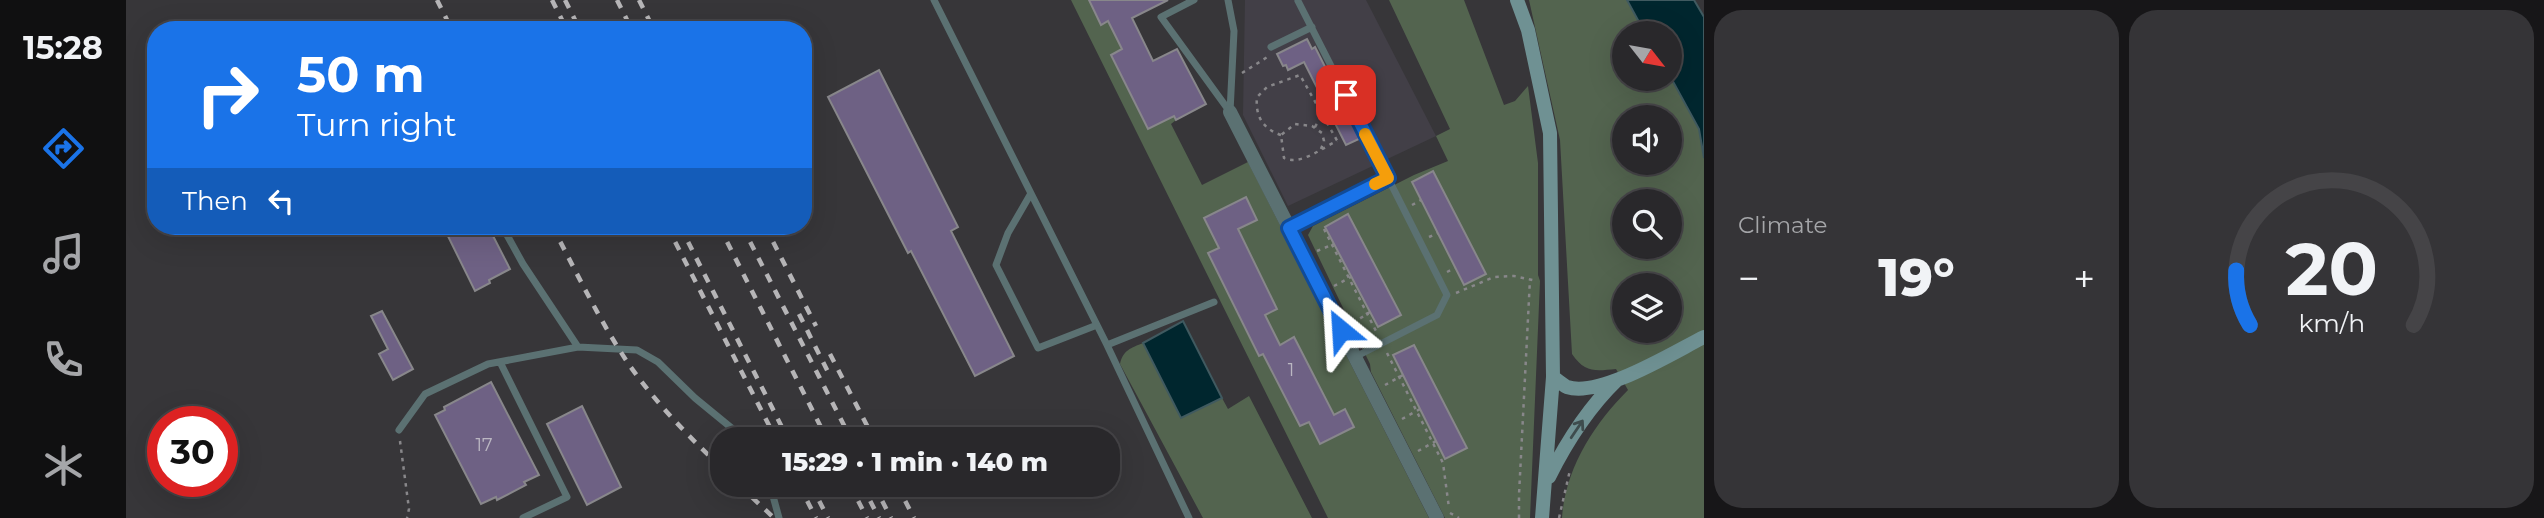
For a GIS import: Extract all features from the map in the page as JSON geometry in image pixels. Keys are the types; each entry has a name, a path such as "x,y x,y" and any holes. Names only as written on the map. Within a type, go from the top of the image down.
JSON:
{"street":[{"path":"1517,0 1528,30 1550,133 1553,377 1542,518"},
{"path":"1230,112 1406,458 1446,516"},
{"path":"1553,377 1567,387 1583,388 1620,379 1704,337"},
{"path":"1545,485 1560,454 1595,401 1620,379"}],"lane":[{"path":"934,0 1107,345 1189,518"},
{"path":"1194,0 1161,17 1230,112"},
{"path":"1229,0 1234,31 1230,112"},
{"path":"1298,1 1447,295 1437,315 1355,357"},
{"path":"1273,46 1312,27"},
{"path":"1289,228 1388,178"},
{"path":"1030,195 1008,233 996,265 1038,348 1097,325"},
{"path":"507,235 578,347"},
{"path":"1107,345 1214,302"},
{"path":"399,430 425,394 488,365 578,347 637,351 657,362 730,427"},
{"path":"500,362 567,497 523,518"},
{"path":"773,497 779,518"}],"path":[{"path":"1231,73 1243,73 1271,54 1273,46"},
{"path":"1300,75 1338,142 1301,160 1288,160 1284,158 1281,135 1267,129 1256,112 1257,97 1268,87 1300,75"},
{"path":"1315,127 1322,114"},
{"path":"1281,135 1295,124 1315,127 1322,133 1324,141 1321,149"},
{"path":"1324,229 1443,463 1446,516 1459,518"},
{"path":"1304,257 1333,244"},
{"path":"1447,295 1494,277 1514,276 1530,279 1520,518"},
{"path":"1322,292 1350,278"},
{"path":"1341,330 1369,313"},
{"path":"1372,391 1401,376"},
{"path":"1390,425 1418,410"},
{"path":"399,430 409,509 407,518"},
{"path":"1406,458 1434,442"},
{"path":"1559,518 1571,466"}],"shaded area":[{"path":"1245,0 1366,0 1436,136 1288,206 1243,115"}],"green space":[{"path":"1071,0 1089,0 1101,24 1108,21 1122,49 1111,55 1148,128 1174,116 1176,120 1171,124 1202,185 1248,162 1429,518 1328,518","holes":["1246,197 1257,220 1233,232 1277,309 1265,315 1280,345 1294,337 1333,416 1353,427 1321,444 1312,427 1312,420 1300,426 1263,354 1258,355 1208,253 1219,248 1204,218"]},
{"path":"1389,0 1464,0 1504,105 1515,101 1528,86 1538,163 1540,281 1530,518 1445,518 1371,372 1370,364 1308,235 1313,226 1414,175 1448,161 1436,136 1450,129"},
{"path":"1529,0 1627,0 1638,21 1612,21 1612,91 1678,91 1699,129 1704,158 1704,518 1562,518 1569,482 1583,448 1604,417 1628,390 1616,369 1586,368 1572,354 1560,140"},
{"path":"1143,343 1181,418 1222,398 1228,409 1249,396 1312,518 1203,518 1120,364 1125,353"}],"water":[{"path":"1627,0 1694,0 1704,17 1704,158 1699,129 1678,91 1682,91 1682,21 1638,21"},
{"path":"1183,321 1222,398 1181,418 1143,343"}],"building":[{"path":"1089,0 1168,0 1132,18 1153,61 1177,49 1206,104 1176,120 1174,116 1148,129 1111,55 1122,49 1108,21 1101,25"},
{"path":"1307,39 1312,49 1315,47 1361,138 1346,145 1304,62 1288,70 1277,54"},
{"path":"879,70 958,227 951,231 1014,356 975,376 828,97"},
{"path":"1433,171 1486,274 1464,285 1412,182"},
{"path":"1246,197 1257,220 1238,229 1277,309 1265,315 1280,345 1294,337 1334,415 1345,409 1354,427 1320,444 1309,422 1300,426 1263,354 1259,356 1208,253 1219,248 1204,218"},
{"path":"1348,214 1401,315 1378,327 1325,227"},
{"path":"447,235 493,235 510,269 475,291"},
{"path":"382,311 413,369 393,380 379,354 388,349 371,316"},
{"path":"1414,345 1467,448 1445,459 1393,355"},
{"path":"491,382 539,475 497,500 496,497 481,504 435,415 445,410 444,407"},
{"path":"582,406 621,487 587,505 547,424"}],"railway":[{"path":"437,0 448,21"},
{"path":"552,0 562,21"},
{"path":"565,0 576,21"},
{"path":"617,0 628,21"},
{"path":"639,0 650,21"},
{"path":"557,235 599,315 630,366 651,394 710,457"},
{"path":"672,235 770,427"},
{"path":"685,235 782,427"},
{"path":"724,235 821,427"},
{"path":"747,235 845,427"},
{"path":"770,235 816,326"},
{"path":"799,314 829,374"},
{"path":"830,354 868,427"},
{"path":"752,497 774,518"},
{"path":"805,497 816,518"},
{"path":"817,497 828,518"},
{"path":"856,497 867,518"},
{"path":"868,497 879,518"},
{"path":"880,497 891,518"},
{"path":"903,497 914,518"}],"slow traffic":[{"path":"1365,134 1388,178 1375,184"}],"route":[{"path":"1341,330 1289,228 1388,178 1346,95"}]}
